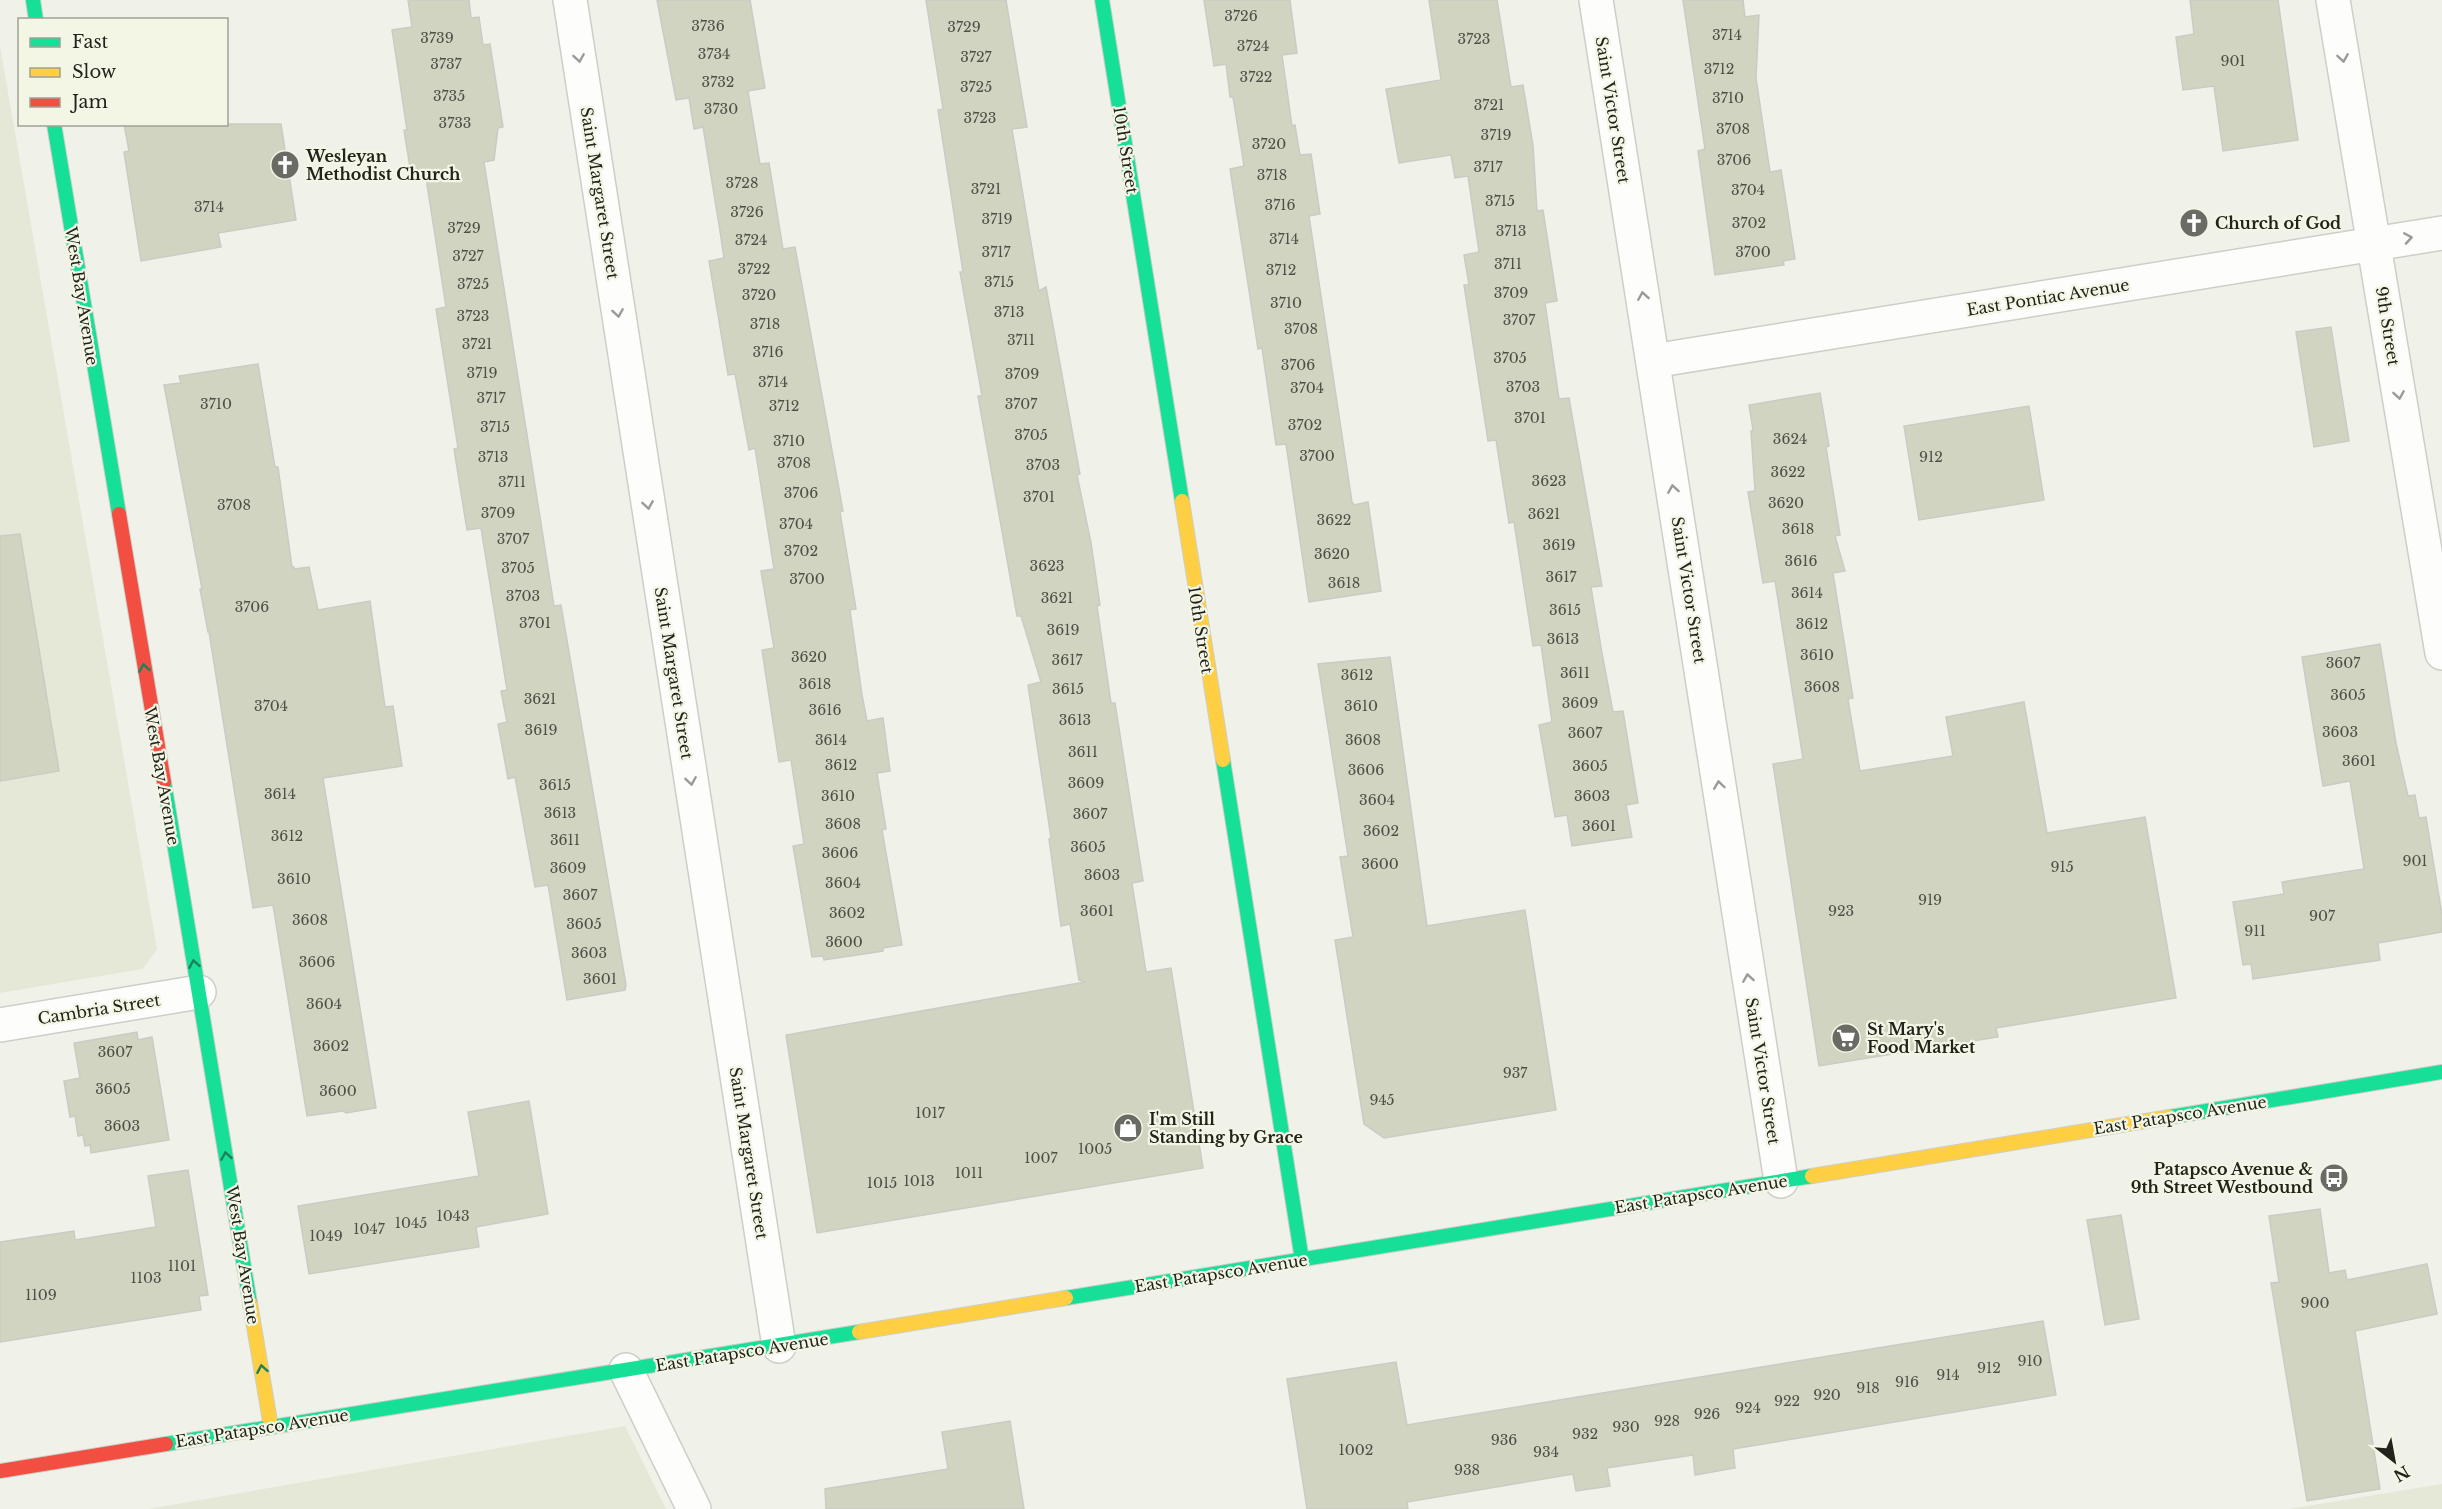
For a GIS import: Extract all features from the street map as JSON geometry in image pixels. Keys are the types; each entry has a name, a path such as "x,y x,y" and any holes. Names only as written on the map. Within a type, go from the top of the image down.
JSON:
{"street":[{"path":"33,0 36,18"},
{"name":"Saint Margaret Street","path":"570,0 779,1346"},
{"name":"10th Street","path":"1102,0 1302,1260"},
{"name":"Saint Victor Street","path":"1596,0 1780,1181"},
{"name":"9th Street","path":"2333,0 2442,653"},
{"name":"West Bay Avenue","path":"54,126 271,1427"},
{"name":"East Pontiac Avenue","path":"1653,361 2442,233"},
{"name":"Cambria Street","path":"0,1025 199,992"},
{"name":"East Patapsco Avenue","path":"0,1471 779,1346 2442,1072"},
{"path":"626,1370 694,1509"}],"shaded area":[{"path":"0,46 157,949 143,969 0,993"},
{"path":"625,1426 666,1509 148,1509"},
{"path":"2442,1484 2442,1509 2288,1509"}],"building":[{"path":"408,0 469,0 471,18 479,17 483,45 490,44 503,127 498,128 494,160 484,162 554,606 561,605 626,985 625,990 567,1000 548,885 535,887 515,777 508,779 498,724 507,722 501,691 507,690 481,528 467,530 454,449 458,448 436,309 446,307 425,172 411,174 404,130 407,130 392,30 412,27"},
{"path":"657,0 750,0 765,88 748,91 760,164 769,163 783,249 795,247 843,511 840,512 856,609 850,610 867,721 883,718 890,771 877,773 886,829 882,830 902,945 883,948 883,951 824,960 823,956 812,957 793,846 804,844 791,760 779,762 762,650 774,648 761,571 774,569 755,448 749,450 735,374 728,375 709,261 724,258 720,231 703,127 694,129 689,98 676,100"},
{"path":"926,0 1006,0 1027,127 1012,129 1039,291 1046,287 1080,474 1077,475 1091,543 1100,605 1097,606 1111,703 1115,703 1143,881 1132,883 1146,972 1171,968 1203,1168 817,1233 786,1035 1085,982 1079,980 1070,924 1061,926 1049,839 1051,838 1028,685 1041,682 1021,616 1017,616 978,396 982,396 960,272 963,272 938,110 943,109"},
{"path":"1204,0 1290,0 1297,53 1282,55 1292,126 1295,125 1300,155 1311,154 1320,214 1309,216 1352,502 1354,505 1368,502 1381,591 1309,602 1286,444 1276,445 1262,348 1258,349 1230,169 1244,166 1233,97 1230,97 1226,64 1214,66"},
{"path":"1429,0 1497,0 1511,87 1523,85 1533,145 1537,211 1543,210 1557,301 1545,303 1559,399 1569,398 1602,586 1591,587 1602,653 1613,712 1623,711 1638,803 1626,805 1632,837 1572,846 1567,815 1555,817 1539,725 1552,722 1541,645 1533,646 1514,522 1509,523 1496,440 1488,441 1464,285 1469,285 1464,255 1479,252 1468,176 1455,178 1451,155 1399,163 1386,89 1441,80"},
{"path":"1683,0 1743,0 1745,17 1759,15 1756,78 1770,172 1781,170 1795,259 1783,261 1784,265 1715,275 1698,151 1705,149"},
{"path":"2190,0 2278,0 2298,140 2223,151 2214,86 2183,90 2176,37 2194,34"},
{"path":"281,124 296,220 218,233 221,247 141,261 124,152 129,151 124,126"},
{"path":"2331,327 2349,441 2314,447 2296,332"},
{"path":"258,364 275,467 278,467 292,567 294,569 309,567 318,610 370,601 385,707 393,706 402,766 323,778 376,1108 346,1113 343,1111 307,1116 273,905 253,908 209,632 200,589 202,589 164,385 181,383 179,376"},
{"path":"1820,393 1840,535 1835,536 1845,571 1833,573 1853,698 1848,699 1860,771 1953,756 1946,717 2024,702 2047,833 2145,817 2176,998 1996,1028 1998,1037 1819,1066 1773,764 1803,759 1775,581 1763,583 1748,492 1755,491 1751,431 1753,430 1749,405"},
{"path":"2029,406 2044,500 1919,520 1904,426"},
{"path":"20,534 59,771 0,781 0,536"},
{"path":"2380,644 2396,743 2408,796 2415,795 2419,818 2426,817 2442,915 2442,932 2378,943 2380,960 2253,979 2251,964 2243,965 2233,902 2284,894 2282,882 2364,869 2350,781 2323,786 2302,657"},
{"path":"1390,657 1427,926 1525,910 1556,1110 1384,1138 1364,1124 1335,940 1353,937 1340,857 1348,856 1318,664"},
{"path":"137,1032 138,1040 152,1037 169,1140 91,1153 90,1145 85,1146 83,1135 78,1136 75,1116 70,1117 64,1081 80,1078 74,1043"},
{"path":"529,1101 548,1214 476,1227 479,1247 309,1274 298,1206 479,1176 468,1112"},
{"path":"188,1170 208,1295 199,1296 201,1310 0,1342 0,1242 74,1231 75,1240 156,1227 148,1176"},
{"path":"2320,1209 2329,1273 2345,1270 2347,1280 2427,1264 2437,1314 2355,1331 2380,1489 2307,1501 2271,1283 2279,1282 2269,1216"},
{"path":"2121,1215 2139,1319 2105,1325 2087,1220"},
{"path":"2043,1321 2056,1395 1733,1449 1735,1468 1695,1475 1693,1455 1607,1468 1610,1486 1576,1491 1573,1474 1407,1502 1408,1509 1307,1509 1287,1379 1396,1362 1407,1425"},
{"path":"1010,1421 1024,1509 826,1509 825,1489 948,1469 942,1432"}],"traffic: fast":[{"path":"33,0 36,18"},
{"path":"1102,0 1182,501"},
{"path":"54,126 119,514"},
{"path":"1223,760 1302,1260"},
{"path":"164,782 250,1303"},
{"path":"2170,1117 2442,1072"},
{"path":"1066,1298 1812,1176"},
{"path":"166,1444 859,1332"}],"traffic: slow":[{"path":"1182,501 1223,760"},
{"path":"1812,1176 2170,1117"},
{"path":"859,1332 1066,1298"},
{"path":"250,1303 271,1427"}],"traffic: jam":[{"path":"119,514 164,782"},
{"path":"0,1471 166,1444"}],"place":[{"name":"Wesleyan Methodist Church","path":"285,165"},
{"name":"Church of God","path":"2194,223"},
{"name":"St Mary's Food Market","path":"1846,1038"},
{"name":"I'm Still Standing by Grace","path":"1128,1128"},
{"name":"Patapsco Avenue & 9th Street Westbound","path":"2334,1178"}]}
